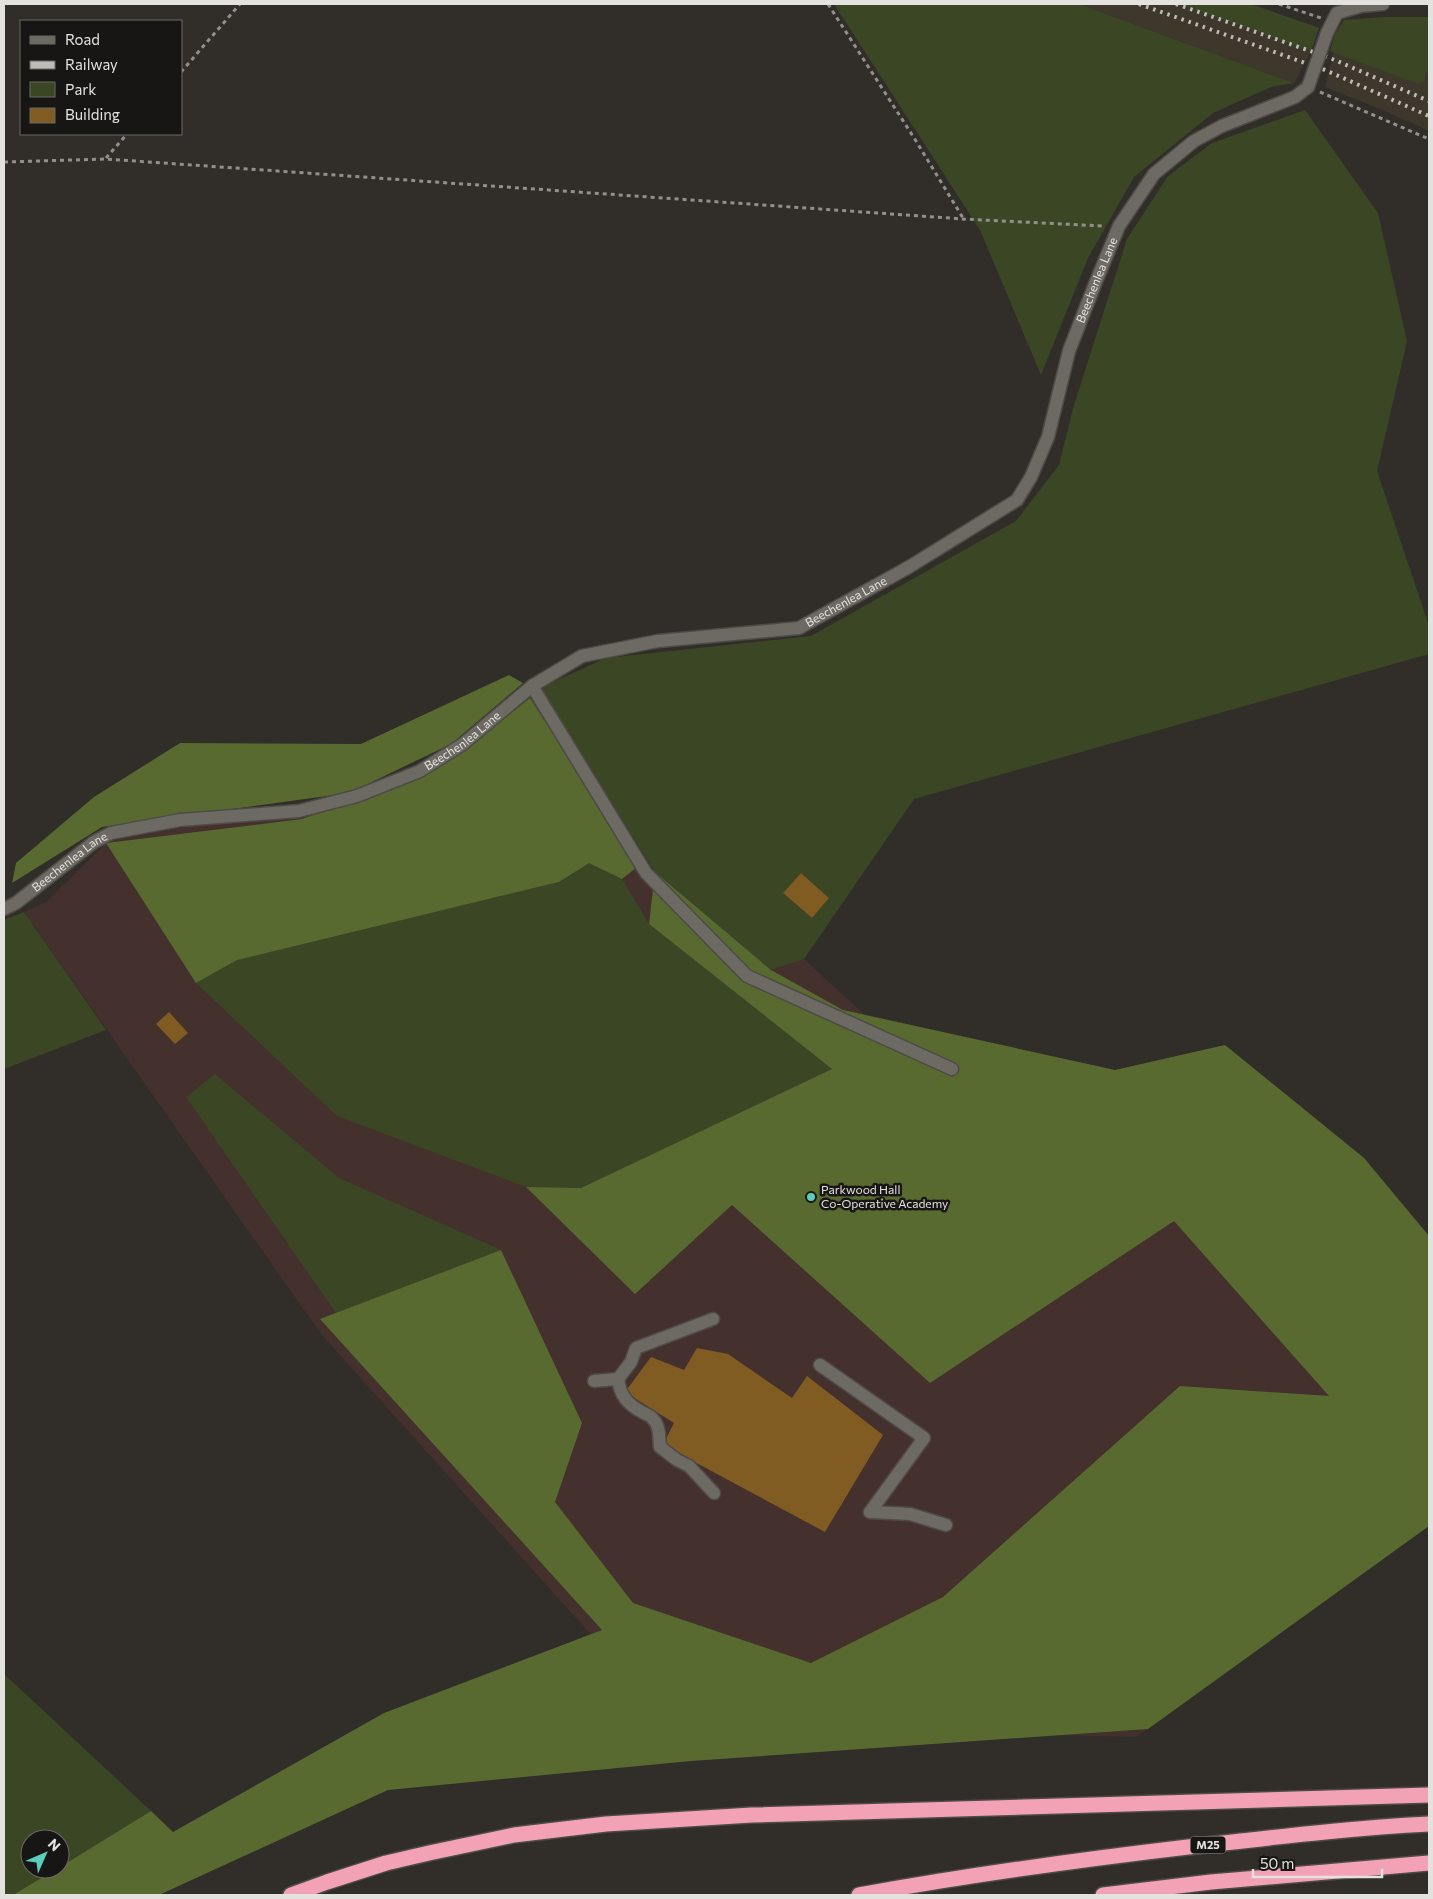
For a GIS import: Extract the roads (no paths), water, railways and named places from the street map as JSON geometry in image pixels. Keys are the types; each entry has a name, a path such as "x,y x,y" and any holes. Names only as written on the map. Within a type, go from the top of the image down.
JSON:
{"highway":[{"path":"291,1895 386,1863 437,1851 514,1835 606,1824 762,1815 1429,1795"},
{"name":"M25","path":"859,1895 988,1873 1111,1856 1283,1836 1429,1824"},
{"path":"1103,1895 1211,1882 1429,1863"}],"street":[{"name":"Beechenlea Lane","path":"4,909 16,903 94,842 111,833 180,820 299,811 357,796 420,771 463,744 532,686 582,656 658,641 799,628 909,567 1017,500 1031,477 1048,437 1069,351 1119,226 1154,174 1194,140 1222,126 1295,97 1308,86 1327,27 1337,13 1361,6 1383,4"},
{"path":"532,686 646,873 747,976 952,1069"},
{"path":"713,1319 636,1348 631,1362 618,1379 619,1389 631,1406 652,1417 658,1427 660,1447 677,1460 689,1466 714,1493"},
{"path":"820,1365 924,1438 870,1512 910,1514 946,1525"},
{"path":"594,1381 618,1379"}],"railway":[{"path":"1139,4 1325,70 1429,116"},
{"path":"1176,4 1330,58 1429,101"}],"place":[{"name":"Parkwood Hall Co-Operative Academy","path":"811,1197"}]}
